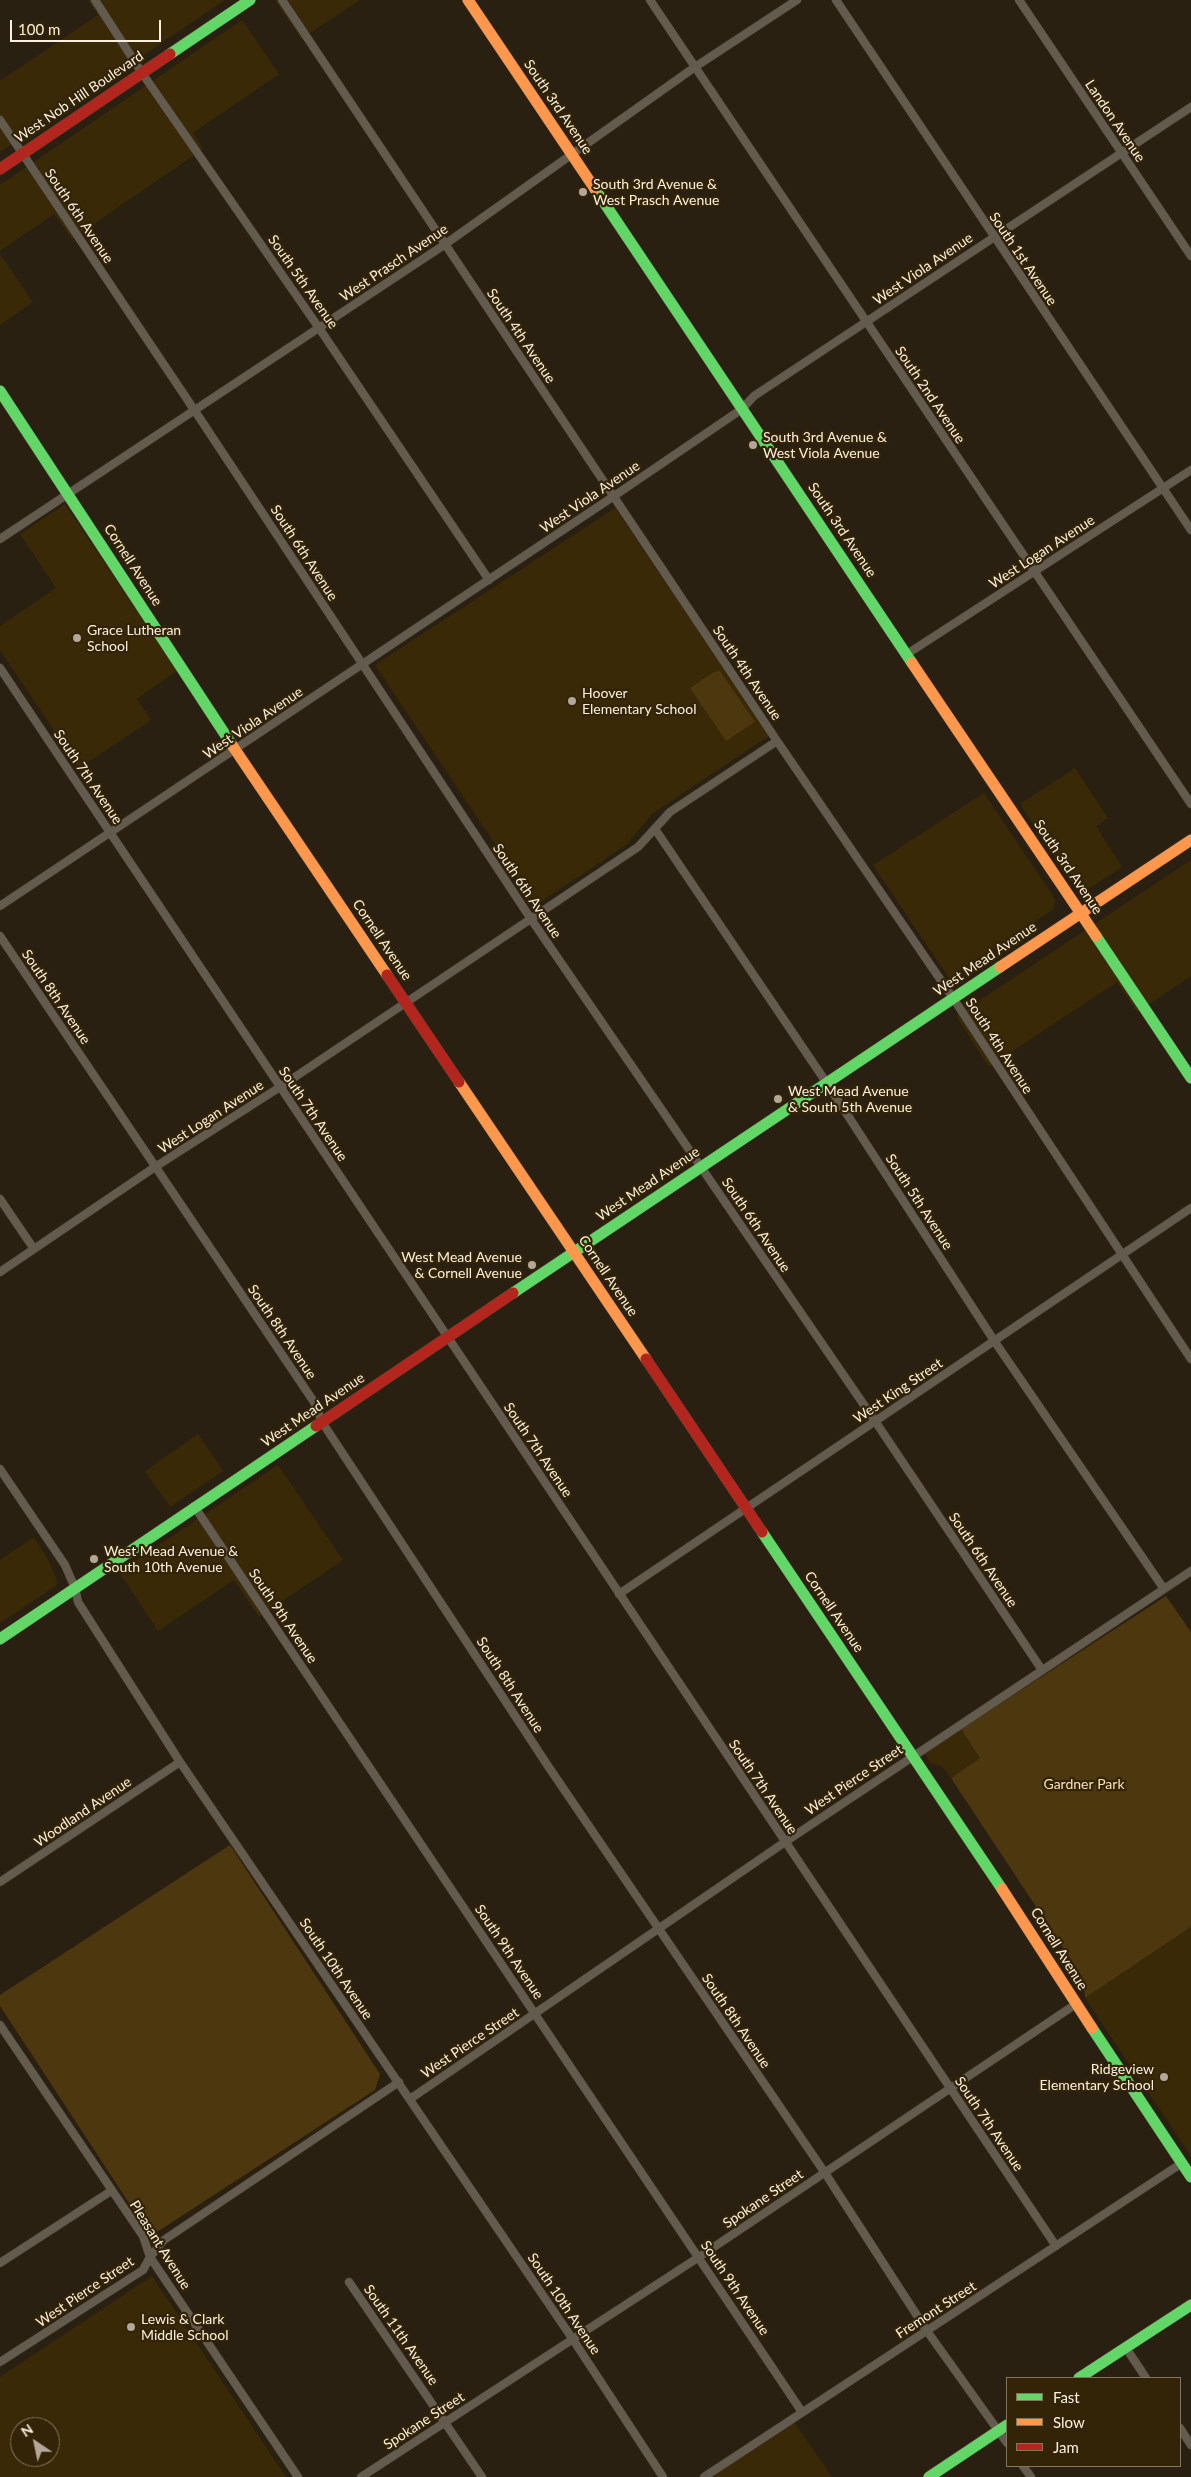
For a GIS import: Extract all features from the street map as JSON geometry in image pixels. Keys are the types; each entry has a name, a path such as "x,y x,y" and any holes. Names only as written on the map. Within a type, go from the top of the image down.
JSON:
{"street":[{"name":"South 5th Avenue","path":"95,0 142,73 319,328 489,580"},
{"name":"West Nob Hill Boulevard","path":"0,169 250,0"},
{"name":"South 4th Avenue","path":"282,0 777,741 953,998 1191,1359"},
{"name":"South 3rd Avenue","path":"468,0 1191,1078"},
{"name":"South 2nd Avenue","path":"650,0 1191,804"},
{"name":"West Prasch Avenue","path":"0,539 444,245 695,67 797,0"},
{"name":"South 1st Avenue","path":"836,0 1191,530"},
{"name":"Landon Avenue","path":"1019,0 1191,256"},
{"name":"West Viola Avenue","path":"0,906 614,496 742,409 754,396 1191,107"},
{"name":"South 6th Avenue","path":"0,120 531,919 875,1421 1042,1670"},
{"name":"Cornell Avenue","path":"0,391 235,750 1020,1914 1076,2004 1191,2177"},
{"name":"West Logan Avenue","path":"907,654 1191,470"},
{"name":"South 7th Avenue","path":"0,668 1056,2246"},
{"name":"West Logan Avenue","path":"0,1272 638,847 670,812 777,741"},
{"name":"South 5th Avenue","path":"655,829 826,1082 996,1342 1164,1589"},
{"name":"West Mead Avenue","path":"0,1639 194,1506 574,1253 700,1166 1191,840"},
{"name":"South 8th Avenue","path":"0,936 314,1402 322,1422 548,1766 825,2173 927,2331 1003,2428"},
{"path":"0,1199 34,1249"},
{"name":"West King Street","path":"619,1594 1122,1257 1191,1208"},
{"name":"South 10th Avenue","path":"0,1469 65,1566 75,1588 78,1602 180,1762 572,2338 663,2477"},
{"name":"South 9th Avenue","path":"194,1506 802,2412"},
{"name":"West Pierce Street","path":"410,2099 658,1927 1191,1571"},
{"name":"Woodland Avenue","path":"0,1882 180,1762"},
{"name":"Spokane Street","path":"361,2477 699,2257 1076,2004"},
{"name":"Pleasant Avenue","path":"0,2026 142,2236 150,2257 298,2477"},
{"name":"West Pierce Street","path":"0,2362 143,2270 150,2257 164,2240 398,2082"},
{"name":"Fremont Street","path":"704,2477 1182,2163"},
{"path":"0,2264 111,2191"},
{"name":"South 11th Avenue","path":"349,2282 482,2477"},
{"path":"1081,2377 1191,2305"},
{"path":"1126,2348 1145,2377"},
{"path":"929,2477 1003,2428"},
{"path":"1181,2430 1191,2445"}],"shaded area":[{"path":"88,0 225,0 0,152 0,81 98,15"},
{"path":"275,0 360,0 301,39"},
{"path":"242,20 279,74 193,133 203,149 72,239 54,214 0,251 0,185"},
{"path":"0,254 33,302 0,325"},
{"name":"Grace Lutheran School","path":"65,504 177,671 137,699 151,720 79,768 0,650 0,626 56,588 20,534"},
{"name":"Hoover Elementary School","path":"615,508 769,736 653,813 626,845 536,905 375,665"},
{"path":"1075,768 1108,818 1096,826 1122,867 1087,890 1075,887 1020,804"},
{"path":"984,793 1055,899 1054,909 949,978 873,865"},
{"path":"1191,860 1191,976 1137,1012 1117,982 989,1067 956,1016"},
{"path":"198,1434 223,1471 170,1507 145,1471"},
{"path":"278,1465 343,1560 259,1617 234,1580 158,1631 119,1572"},
{"path":"34,1537 49,1561 57,1585 0,1623 0,1560"},
{"path":"961,1729 980,1758 951,1778 943,1767 930,1763 925,1754"},
{"name":"Ridgeview Elementary School","path":"1191,1927 1191,2156 1085,1998"},
{"name":"Lewis & Clark Middle School","path":"152,2276 286,2477 0,2477 0,2377"},
{"path":"790,2416 832,2477 700,2477"}],"green space":[{"path":"720,671 755,722 726,741 690,688 714,672"},
{"name":"Gardner Park","path":"1166,1596 1191,1632 1191,1927 1085,1998 1083,1978 951,1778 980,1758 961,1729"},
{"path":"230,1845 380,2074 375,2090 154,2234 146,2229 0,2006 0,1995"}],"traffic: fast":[{"path":"170,54 250,0"},
{"path":"595,189 912,663"},
{"path":"0,391 232,745"},
{"path":"1096,936 1191,1078"},
{"path":"513,1293 1000,967"},
{"path":"0,1639 316,1426"},
{"path":"762,1532 1002,1889"},
{"path":"1092,2028 1191,2177"},
{"path":"1081,2377 1191,2305"},
{"path":"929,2477 1006,2426"}],"traffic: slow":[{"path":"468,0 595,189"},
{"path":"912,663 1096,936"},
{"path":"232,745 387,975"},
{"path":"1000,967 1191,840"},
{"path":"459,1082 646,1359"},
{"path":"1002,1889 1092,2028"}],"traffic: jam":[{"path":"0,169 170,54"},
{"path":"387,975 459,1082"},
{"path":"316,1426 513,1293"},
{"path":"646,1359 762,1532"}],"place":[{"name":"South 3rd Avenue & West Prasch Avenue","path":"583,192"},
{"name":"South 3rd Avenue & West Viola Avenue","path":"753,445"},
{"name":"Grace Lutheran School","path":"77,638"},
{"name":"Hoover Elementary School","path":"572,701"},
{"name":"West Mead Avenue & South 5th Avenue","path":"778,1099"},
{"name":"West Mead Avenue & Cornell Avenue","path":"532,1265"},
{"name":"West Mead Avenue & South 10th Avenue","path":"94,1559"},
{"name":"Ridgeview Elementary School","path":"1164,2077"},
{"name":"Lewis & Clark Middle School","path":"131,2327"}]}
